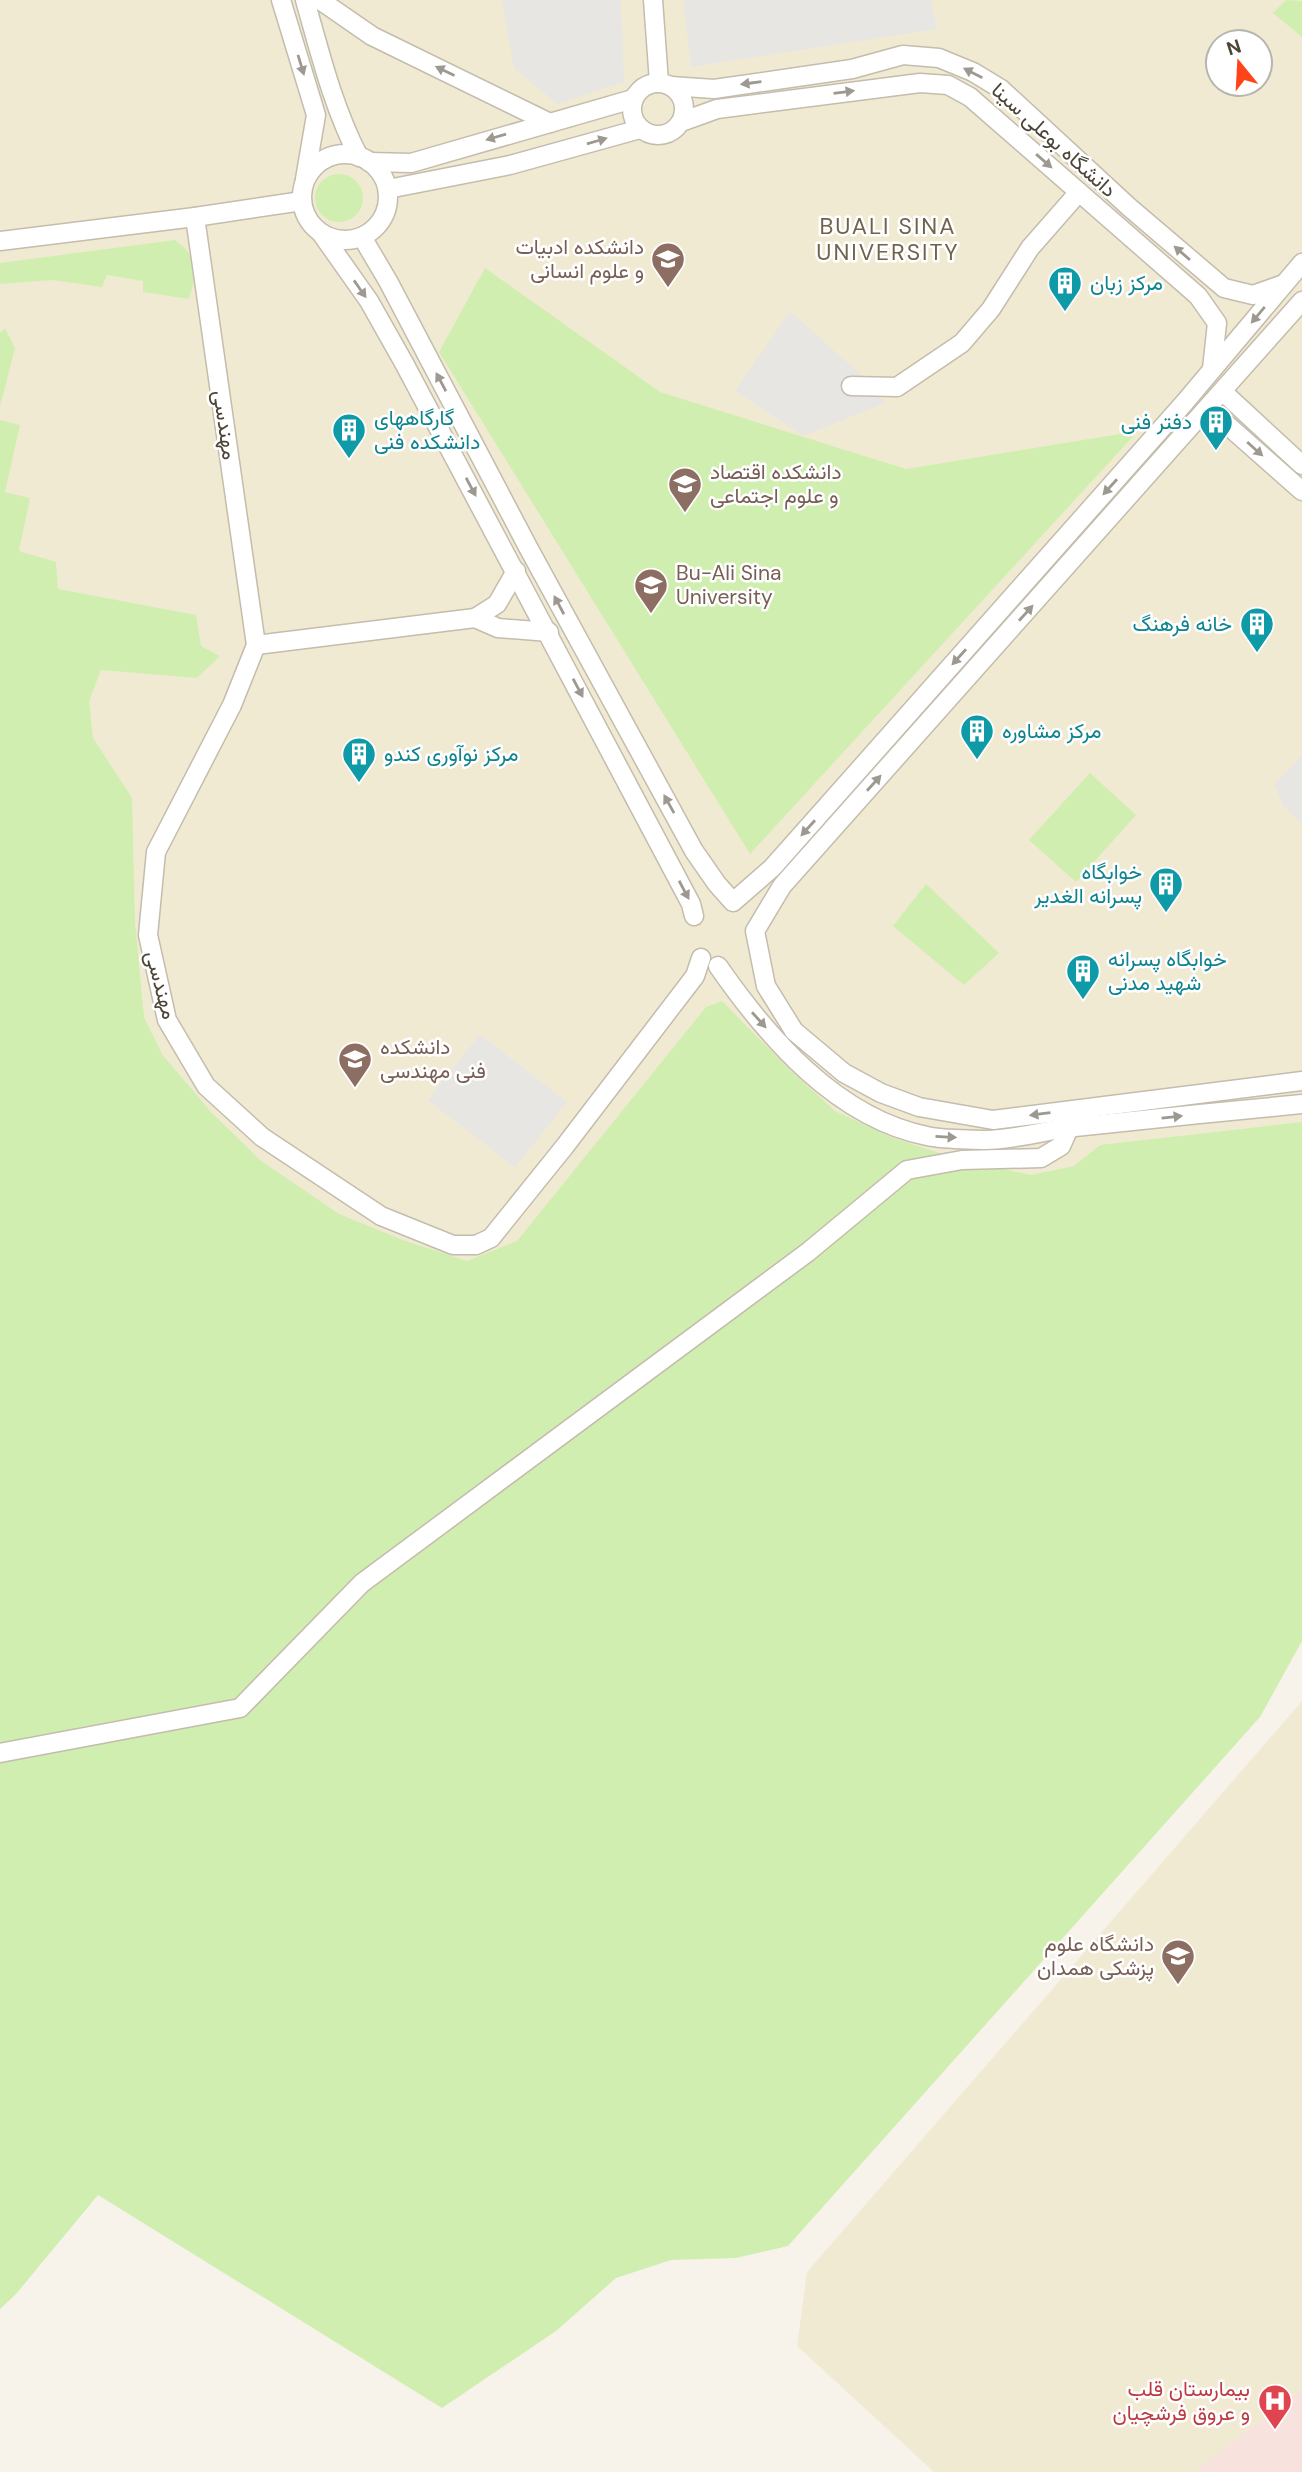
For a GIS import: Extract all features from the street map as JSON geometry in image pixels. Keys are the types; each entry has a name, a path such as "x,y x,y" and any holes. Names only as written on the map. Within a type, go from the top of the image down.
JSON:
{"street":[{"path":"281,0 316,115 303,193 305,213 369,301 549,632 691,904 694,916"},
{"path":"305,0 344,128 364,159 384,178 388,189 388,204 383,218 374,229 362,237 334,239 321,233"},
{"path":"320,0 372,36 550,123"},
{"path":"633,99 632,115 640,129 654,135 662,135 681,122 684,106 682,98 665,84 653,0"},
{"name":"دانشگاه بوعلی سینا","path":"665,84 714,89 852,69 902,55 939,58 973,72 1001,89 1129,207 1224,288 1253,295 1284,284"},
{"name":"دانشگاه بوعلی سینا","path":"681,122 717,108 920,83 948,85 970,97 1198,296 1217,323 1212,369"},
{"path":"303,193 309,173 319,163 331,157 345,154 364,159 411,163 633,99 643,87 665,84"},
{"path":"388,189 510,165 640,129"},
{"path":"851,386 897,387 962,343 991,309 1030,247 1079,192"},
{"path":"0,241 195,217 303,193"},
{"name":"مهندسی","path":"195,217 256,645 232,705 156,852 148,935 167,1020 206,1086 262,1138 382,1216 453,1245 476,1245 491,1238 565,1146 695,976 701,958"},
{"path":"362,237 694,851 733,902 772,868 1212,369 1302,263"},
{"path":"1302,301 782,886 755,931 766,986 794,1031 844,1073 880,1093 919,1107 993,1120 1069,1119 1302,1104"},
{"path":"1223,392 1302,465"},
{"path":"1208,408 1302,491"},
{"path":"256,645 475,618 497,604 516,570"},
{"path":"475,618 498,628 549,632"},
{"path":"718,966 744,1003 828,1088 872,1118 928,1136 988,1140 1069,1119 1302,1081"},
{"path":"0,1753 240,1708 362,1583 808,1252 907,1170 962,1160 1041,1158 1061,1146 1069,1119"}],"shaded area":[{"name":"Bu-Ali Sina University","path":"0,0 1302,0 1302,1146 624,1275 0,1283"},
{"path":"502,0 621,0 624,82 558,104 514,69"},
{"path":"683,0 931,0 937,29 691,67"},
{"path":"790,311 858,372 886,403 803,436 735,391"},
{"path":"1302,755 1302,824 1284,807 1274,784"},
{"path":"480,1034 567,1102 515,1168 428,1100"},
{"name":"دانشگاه علوم پزشکی همدان","path":"1302,1701 1302,2472 934,2472 797,2346 807,2272"},
{"name":"بیمارستان قلب و عروق فرشچیان","path":"1302,2389 1302,2472 1194,2472"}],"green space":[{"path":"1286,0 1302,1 1302,37 1273,13"},
{"path":"339,174 356,181 363,198 356,215 339,222 322,215 315,198 322,181"},
{"path":"175,240 183,246 194,266 194,281 189,299 143,292 143,281 107,275 102,287 52,280 0,284 0,263"},
{"path":"485,268 660,392 906,469 1138,431 750,854 439,352"},
{"path":"5,328 15,348 0,407 0,333"},
{"path":"0,420 20,425 5,492 30,498 19,551 56,562 58,589 196,615 201,646 220,656 197,678 101,670 89,701 93,738 132,798 135,922 144,1017 162,1054 211,1112 260,1160 339,1214 403,1240 467,1261 517,1241 706,1007 722,1001 835,1111 896,1139 962,1160 1031,1175 1074,1166 1100,1145 1302,1122 1302,1641 1260,1717 788,2246 736,2258 671,2260 616,2278 556,2331 442,2408 98,2195 16,2294 0,2309"},
{"path":"1090,773 1136,815 1076,882 1029,840"},
{"path":"926,884 999,953 964,985 893,926"}],"place":[{"name":"دانشکده ادبیات و علوم انسانی","path":"668,289"},
{"name":"مرکز زبان","path":"1065,313"},
{"name":"دفتر فنی","path":"1216,452"},
{"name":"گارگاههای دانشکده فنی","path":"349,460"},
{"name":"دانشکده اقتصاد و علوم اجتماعی","path":"685,514"},
{"name":"Bu-Ali Sina University","path":"651,615"},
{"name":"خانه فرهنگ","path":"1257,654"},
{"name":"مرکز مشاوره","path":"977,761"},
{"name":"مرکز نوآوری کندو","path":"359,784"},
{"name":"خوابگاه پسرانه الغدیر","path":"1166,914"},
{"name":"خوابگاه پسرانه شهید مدنی","path":"1083,1001"},
{"name":"دانشکده فنی مهندسی","path":"355,1089"},
{"name":"دانشگاه علوم پزشکی همدان","path":"1178,1986"},
{"name":"بیمارستان قلب و عروق فرشچیان","path":"1275,2431"}],"district":[{"name":"BUALI SINA UNIVERSITY","path":"888,239"}]}
